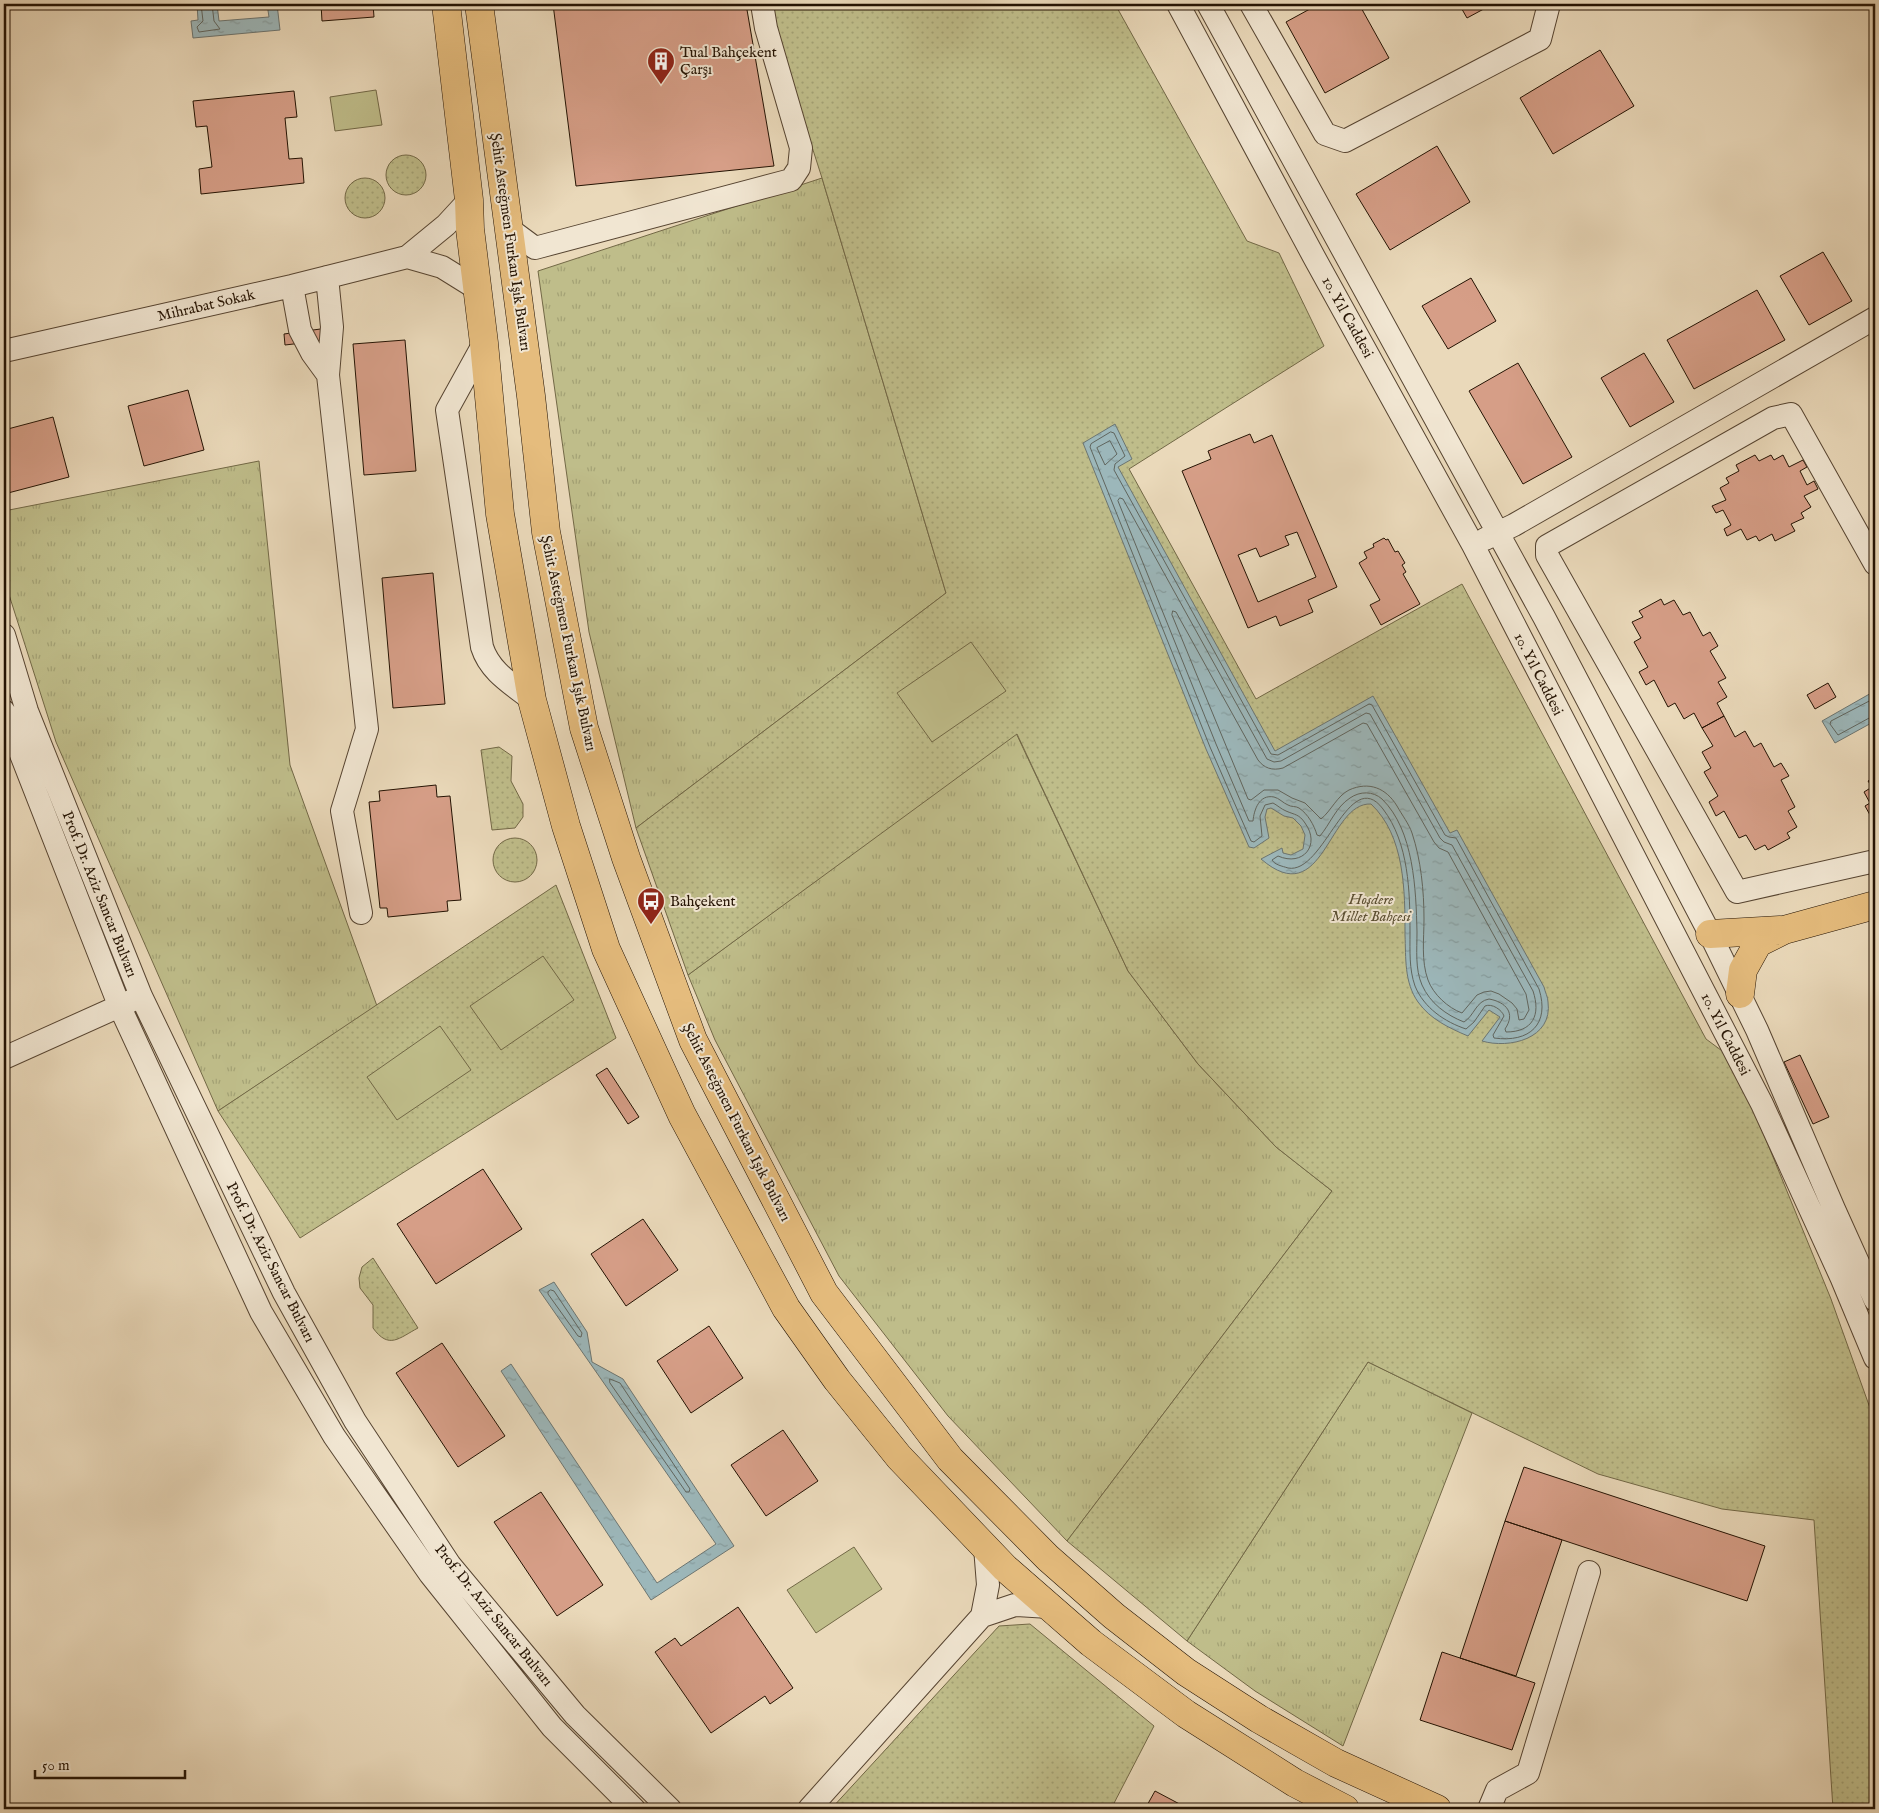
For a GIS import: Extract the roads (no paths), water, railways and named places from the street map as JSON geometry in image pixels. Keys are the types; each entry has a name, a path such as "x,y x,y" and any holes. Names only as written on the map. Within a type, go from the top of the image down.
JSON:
{"main road":[{"path":"446,4 469,200 470,229 479,290 500,514 532,700 566,826 606,950 682,1115 786,1308 837,1380 900,1457 984,1547 1005,1568 1091,1643 1186,1714 1295,1783 1345,1809"},
{"name":"Şehit Asteğmen Furkan Işık Bulvarı","path":"479,4 531,396 546,532 584,728 626,858 693,1040 824,1293 950,1459 1048,1558 1114,1616 1186,1672 1259,1719 1336,1763 1437,1809"},
{"path":"470,229 508,228"},
{"path":"1740,994 1743,970 1758,943 1784,930 1875,905"},
{"path":"1710,934 1784,930"}],"street":[{"path":"508,228 535,248 791,180 799,168 801,148 766,28 762,4"},
{"name":"10. Yıl Caddesi","path":"1178,4 1473,544 1762,1104 1842,1279 1875,1358"},
{"name":"10. Yıl Caddesi","path":"1208,4 1544,617 1710,934 1740,994 1875,1300"},
{"path":"1252,4 1325,134 1345,142 1540,39 1549,4"},
{"path":"407,257 446,225 469,200"},
{"path":"407,257 442,268 479,290"},
{"name":"Mihrabat Sokak","path":"4,351 292,286 407,257"},
{"path":"327,277 332,327 328,375 367,729 342,811 361,913"},
{"path":"292,286 300,330 312,353 328,375"},
{"path":"1352,324 1387,306 1396,322"},
{"path":"1473,544 1498,533 1875,318"},
{"path":"484,343 447,410 482,647 487,660 495,671 532,700"},
{"path":"1875,564 1791,414 1773,418 1547,546 1547,555 1737,892 1875,861"},
{"name":"Prof. Dr. Aziz Sancar Bulvarı","path":"4,635 26,710 141,996 284,1293 355,1421 450,1564 575,1715 670,1809"},
{"name":"Prof. Dr. Aziz Sancar Bulvarı","path":"4,711 119,1005 261,1312 334,1436 430,1574 552,1727 634,1809"},
{"path":"4,1058 141,996"},
{"path":"982,1616 988,1585 984,1547"},
{"path":"1489,1809 1497,1790 1528,1773 1589,1572"},
{"path":"809,1809 982,1616 1015,1605 1049,1606"}],"water":[{"path":"197,4 217,4 219,21 269,17 267,4 277,4 280,30 193,38 191,21 198,20"},
{"path":"1115,424 1132,459 1118,467 1275,751 1373,696 1450,833 1457,830 1544,987 1548,1000 1548,1015 1544,1025 1536,1033 1516,1042 1493,1043 1482,1041 1500,1017 1489,1010 1468,1036 1434,1018 1418,1002 1413,994 1408,978 1405,952 1403,883 1397,848 1391,832 1371,804 1357,808 1345,819 1324,851 1312,865 1299,873 1282,872 1261,859 1282,848 1283,853 1291,855 1303,849 1305,835 1301,826 1293,818 1284,816 1271,808 1267,809 1265,817 1269,838 1254,848 1249,847 1206,749 1083,443"},
{"path":"1873,692 1875,697 1875,721 1835,743 1822,721"},
{"path":"554,1282 587,1332 592,1362 623,1379 734,1546 651,1600 501,1371 511,1364 657,1583 716,1544 539,1290"}],"place":[{"name":"Tual Bahçekent Çarşı","path":"661,85"},
{"name":"Bahçekent","path":"651,925"}],"park label":[{"name":"Hoşdere Millet Bahçesi","path":"1371,908"}]}
